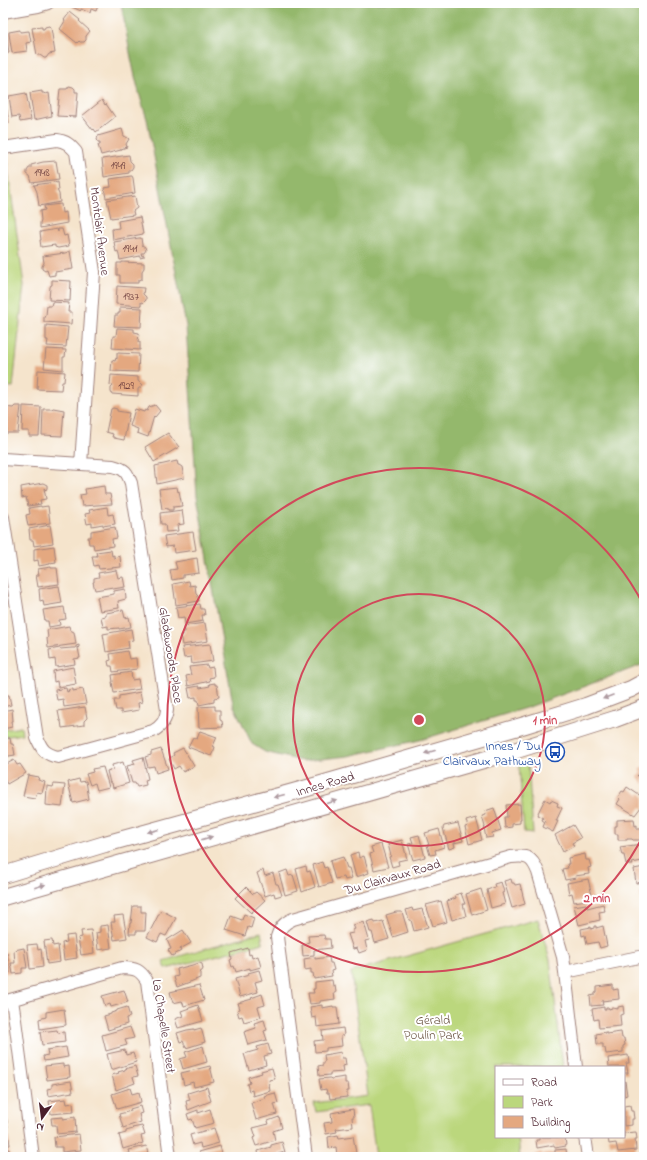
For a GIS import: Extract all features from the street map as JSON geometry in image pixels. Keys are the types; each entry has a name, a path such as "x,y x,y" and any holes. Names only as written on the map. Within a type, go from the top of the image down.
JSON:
{"main road":[{"name":"Innes Road","path":"3,875 105,844 304,789 525,725 586,706 644,682"},
{"name":"Innes Road","path":"3,897 504,754 615,719 644,708"}],"street":[{"path":"3,12 48,3"},
{"name":"Montclair Avenue","path":"3,148 57,140 63,141 70,145 76,152 94,272 81,464"},
{"name":"Gladewoods Place","path":"3,459 113,466 119,467 128,474 131,483 166,710 164,722 159,728 58,757 50,755 42,749 37,738 3,517"},
{"name":"Du Clairvaux Road","path":"306,1157 277,937 280,929 285,923 293,919 511,856 522,856 529,858 535,864 538,872 563,957 566,972 576,1066"},
{"path":"566,972 644,956"},
{"name":"La Chapelle Street","path":"7,1001 122,968 136,969 142,973 147,981 170,1157"},
{"path":"7,1001 15,1020 33,1157"},
{"path":"585,1138 588,1157"}],"green space":[{"path":"121,3 644,3 644,664 529,707 420,740 348,756 302,761 265,752 252,744 233,704 197,496 186,326 147,119 135,76"},
{"path":"7,163 24,285 13,387 3,386 3,164"},
{"path":"21,727 22,734 3,737 3,730"},
{"path":"528,763 533,833 524,832 519,765"},
{"name":"Gérald Poulin Park","path":"538,919 550,960 563,1066 495,1066 495,1138 518,1138 520,1157 376,1157 369,1105 316,1112 314,1103 368,1096 351,972"},
{"path":"261,932 263,943 166,969 163,961"}],"building":[{"path":"74,3 99,3 96,11 91,9 90,13 72,7"},
{"path":"70,12 90,31 84,42 79,41 77,43 60,29"},
{"path":"49,26 51,28 55,53 49,54 46,58 44,58 37,55 32,28 42,27 42,29 44,29 45,27"},
{"path":"20,30 20,32 29,31 31,42 26,43 27,51 12,53 9,32"},
{"path":"3,31 6,31 9,53 3,54"},
{"path":"69,86 75,89 75,92 78,92 76,117 57,116 60,89 67,89"},
{"path":"42,91 42,93 45,94 49,93 52,116 34,120 30,93"},
{"path":"26,93 31,120 20,122 19,116 12,117 9,96"},
{"path":"102,100 115,117 96,132 82,116"},
{"path":"3,105 6,105 9,123 3,124"},
{"path":"122,129 124,136 129,139 126,144 127,147 101,155 98,145 100,145 100,142 98,142 97,139 98,136"},
{"path":"129,155 133,167 129,170 129,173 104,177 102,159"},
{"path":"56,161 59,179 32,183 30,176 27,174 29,168 31,168 31,165"},
{"path":"132,176 135,193 106,198 104,188 111,187 110,179"},
{"path":"58,182 59,190 57,190 60,202 39,206 37,192 34,185"},
{"path":"135,196 137,208 133,211 134,215 111,218 107,200"},
{"path":"61,204 62,213 66,212 67,223 40,228 40,211 45,210 44,206"},
{"path":"140,217 143,234 113,240 112,229 119,228 118,221"},
{"path":"57,229 58,232 58,229 62,229 64,236 67,235 69,246 58,248 55,247 55,245 41,247 40,232"},
{"path":"141,238 142,245 146,250 144,253 141,253 144,257 140,258 140,256 120,260 118,251 116,252 114,242"},
{"path":"70,251 73,269 55,272 55,275 49,276 47,270 45,271 42,269 44,263 43,256"},
{"path":"117,263 144,263 142,279 138,280 138,283 120,283 120,275 117,275"},
{"path":"52,280 71,281 70,301 49,300"},
{"path":"117,286 144,288 143,294 146,297 146,300 143,303 141,302 141,306 116,304"},
{"path":"52,302 69,303 68,312 72,312 71,324 44,322 47,306 51,306"},
{"path":"120,307 142,308 141,327 114,326 115,315 120,313"},
{"path":"46,325 68,327 66,347 47,346 48,340 46,340"},
{"path":"117,328 134,329 134,332 139,333 138,342 140,342 140,350 112,348 113,336 116,336"},
{"path":"46,349 66,350 65,357 63,357 63,370 44,368"},
{"path":"117,353 139,354 138,372 111,371 112,360 115,361 116,358 117,359"},
{"path":"38,370 65,372 61,390 37,389"},
{"path":"111,375 138,377 138,381 142,386 138,389 138,396 112,394 111,388 113,386 110,385"},
{"path":"155,405 160,411 155,417 154,416 148,437 137,433 138,429 130,426 135,409 144,412 145,410 147,411 149,407"},
{"path":"15,406 21,406 18,433 6,433 7,430 3,430 4,407 13,408"},
{"path":"23,406 41,407 39,436 29,436 29,431 22,431"},
{"path":"53,408 64,410 62,436 42,435 43,409"},
{"path":"111,409 117,409 117,411 129,413 124,440 114,438 112,437 113,434 106,432"},
{"path":"168,433 179,447 154,462 145,447"},
{"path":"177,461 178,465 182,467 184,478 157,484 155,466"},
{"path":"43,483 47,485 46,490 44,488 46,499 40,500 41,504 28,506 26,497 22,498 21,487"},
{"path":"104,486 105,494 110,494 112,504 82,506 80,495 86,494 85,489"},
{"path":"177,487 182,506 173,507 173,510 168,510 168,508 162,509 159,489"},
{"path":"48,506 50,523 28,526 26,515 30,514 29,508"},
{"path":"107,507 108,515 113,514 115,524 92,526 92,523 87,524 85,514 90,513 89,510"},
{"path":"182,510 184,524 177,525 178,531 166,532 165,524 161,524 160,513"},
{"path":"50,525 53,543 34,546 33,540 30,540 29,529"},
{"path":"115,527 117,538 112,539 113,546 94,549 93,544 89,544 88,537 91,537 91,531"},
{"path":"193,532 196,550 174,553 173,546 166,547 164,536"},
{"path":"54,546 56,562 39,566 38,560 34,561 34,549"},
{"path":"111,550 114,558 120,556 121,567 99,569 98,565 94,566 92,556 97,556 96,552"},
{"path":"197,558 199,573 183,575 183,578 172,580 170,570 177,569 175,562"},
{"path":"51,567 57,568 59,584 38,587 36,575 39,575 38,569"},
{"path":"116,570 118,578 123,577 125,587 95,590 93,582 94,578 99,577 98,573"},
{"path":"189,581 190,586 195,585 196,594 199,601 176,605 173,584"},
{"path":"59,586 62,603 44,606 43,600 40,601 39,589"},
{"path":"125,589 126,599 118,601 119,608 100,611 97,597 114,594 114,591"},
{"path":"200,604 201,609 204,609 205,615 202,615 203,621 185,624 184,617 178,618 176,607"},
{"path":"64,607 66,619 59,620 60,625 49,627 48,621 45,621 43,610"},
{"path":"123,610 125,618 129,617 131,627 108,629 108,626 103,627 101,617 106,616 106,613"},
{"path":"205,623 208,641 182,645 180,635 183,635 185,632 184,626"},
{"path":"69,626 70,630 74,632 76,644 48,648 47,630"},
{"path":"131,629 133,640 128,641 129,648 106,652 103,634"},
{"path":"210,644 213,661 192,664 191,657 184,658 182,647"},
{"path":"79,645 78,648 80,658 74,659 75,664 56,667 55,659 50,660 49,650 76,648 76,646"},
{"path":"127,651 129,659 136,658 137,669 113,672 112,666 109,666 108,661 111,660 110,654"},
{"path":"207,665 208,668 213,667 214,677 209,678 210,681 188,686 186,676 191,675 189,667"},
{"path":"73,667 76,684 58,687 57,681 54,682 53,671"},
{"path":"131,672 132,680 138,679 140,689 114,693 112,675"},
{"path":"215,683 215,685 217,685 219,697 214,698 214,702 199,705 196,697 190,698 188,688 199,686 200,688 210,686 209,684"},
{"path":"66,688 67,692 69,691 68,690 73,689 73,691 83,689 86,704 64,707 63,699 57,700 55,690"},
{"path":"3,689 5,689 6,695 9,695 11,705 3,707"},
{"path":"140,692 142,702 138,703 139,710 121,713 121,710 116,710 114,700 119,700 119,696"},
{"path":"215,706 215,710 220,710 220,720 222,721 223,727 199,728 198,707"},
{"path":"85,707 87,718 84,721 84,725 62,728 58,711"},
{"path":"12,709 12,727 3,729 3,711"},
{"path":"200,731 217,737 211,756 188,747 193,737 197,739"},
{"path":"10,738 15,755 3,757 3,739"},
{"path":"183,748 194,766 183,772 179,766 174,769 169,759 174,755 173,753"},
{"path":"161,749 168,769 156,773 154,766 148,767 145,757 151,755 151,752"},
{"path":"143,757 148,779 145,780 146,785 137,787 135,783 132,783 127,766 135,764 133,760"},
{"path":"14,760 17,765 20,764 26,773 7,784 3,777 3,766"},
{"path":"123,762 129,783 113,788 107,771 113,769 112,765"},
{"path":"644,766 644,784 637,776 641,772 639,770"},
{"path":"103,767 109,787 97,790 95,783 90,785 86,774 93,772 92,769"},
{"path":"28,775 39,777 38,780 45,782 42,793 37,792 35,798 23,796"},
{"path":"79,779 80,782 86,781 89,799 73,803 68,782"},
{"path":"54,784 65,785 62,807 46,805 47,786 53,787"},
{"path":"627,787 639,795 640,793 644,796 644,809 641,807 635,815 617,804 620,799 618,797"},
{"path":"545,799 550,802 551,800 558,803 557,806 562,808 553,832 543,827 545,822 542,820 543,818 537,815"},
{"path":"520,804 520,823 512,824 512,827 505,828 504,817 507,817 506,805"},
{"path":"494,808 501,830 492,833 493,837 486,838 482,816 486,815 485,811"},
{"path":"476,818 482,840 469,844 465,827 468,826 466,821"},
{"path":"634,819 637,829 643,829 644,840 618,840 618,834 615,834 617,820"},
{"path":"458,823 463,841 454,843 455,847 449,849 443,828 444,826"},
{"path":"573,825 581,838 572,843 574,846 563,852 555,835"},
{"path":"439,829 444,847 435,850 436,854 430,855 427,845 429,845 425,833"},
{"path":"419,835 425,857 413,860 408,844 413,843 411,837"},
{"path":"402,840 407,859 398,861 399,865 392,867 389,857 391,856 388,844"},
{"path":"381,844 388,867 374,870 370,854 373,853 371,847"},
{"path":"642,844 644,866 642,861 632,863 633,865 629,865 629,863 626,864 620,847"},
{"path":"358,852 359,858 364,856 369,873 356,877 350,855"},
{"path":"585,854 586,860 589,860 591,867 588,868 589,874 575,876 576,878 565,880 562,869 568,868 568,858"},
{"path":"343,857 352,878 345,880 344,877 335,879 330,861"},
{"path":"322,862 324,868 327,867 332,883 319,887 313,865"},
{"path":"306,866 307,872 310,871 315,887 302,892 296,869"},
{"path":"644,867 644,882 636,883 634,869"},
{"path":"263,870 265,876 273,873 276,884 278,884 282,895 275,897 274,893 265,896 257,873"},
{"path":"287,870 289,876 293,875 298,891 285,895 279,873"},
{"path":"511,879 512,883 515,885 520,884 525,904 512,908 504,881"},
{"path":"588,879 593,899 574,902 572,893 569,894 567,883"},
{"path":"501,882 505,904 491,908 487,890 495,887 494,884"},
{"path":"246,887 253,894 256,892 265,900 251,913 235,898"},
{"path":"481,889 487,910 472,915 466,894"},
{"path":"644,892 644,909 643,910 640,893"},
{"path":"461,893 465,904 463,904 466,916 452,920 447,901 456,898 455,895"},
{"path":"441,901 447,922 433,926 426,905"},
{"path":"586,904 587,908 603,904 605,911 599,912 600,920 579,925 574,906"},
{"path":"133,906 141,906 141,912 146,912 145,931 136,931 136,934 129,934 130,923"},
{"path":"412,908 413,911 422,909 428,927 414,931 406,910"},
{"path":"161,910 176,918 166,936 161,934 157,942 147,937"},
{"path":"402,912 408,932 393,937 386,915"},
{"path":"244,914 254,918 251,928 248,927 245,936 226,930 231,916 242,920"},
{"path":"123,915 127,938 114,940 111,922 115,922 114,916"},
{"path":"374,920 375,923 383,921 389,939 375,943 367,922"},
{"path":"364,922 369,940 365,941 367,950 359,953 357,948 353,949 348,934 353,933 353,930 355,929 353,925"},
{"path":"108,925 111,948 98,950 96,933 100,932 100,926"},
{"path":"594,926 596,926 596,928 603,926 607,946 600,948 598,942 587,944 585,935 582,936 581,929 591,927 591,929 594,928"},
{"path":"91,930 94,953 81,955 78,938 82,937 81,931"},
{"path":"183,930 191,943 180,949 181,951 172,956 168,950 171,949 167,940"},
{"path":"74,935 77,958 64,960 62,943 67,942 66,936"},
{"path":"324,935 325,939 330,939 331,948 314,950 314,955 303,956 302,945 306,945 306,943 309,942 308,936"},
{"path":"52,940 53,946 58,945 60,962 47,964 44,941"},
{"path":"37,944 38,950 41,949 43,967 30,969 27,945"},
{"path":"24,948 27,968 22,968 22,973 13,974 11,963 15,963 14,950"},
{"path":"248,948 249,955 251,954 252,958 258,956 261,967 236,972 234,966 232,967 230,960 232,959 231,953"},
{"path":"7,953 10,973 4,973 5,978 3,979 3,954"},
{"path":"315,957 315,959 329,957 330,963 332,963 334,970 331,971 332,976 314,979 311,969 305,970 304,959"},
{"path":"200,963 202,964 203,969 199,972 200,978 177,987 174,977 178,976 177,969"},
{"path":"259,970 262,980 255,982 258,992 240,997 235,979"},
{"path":"332,980 333,986 335,985 335,999 310,1004 308,993 314,993 313,989 315,989 315,982"},
{"path":"199,985 204,1000 184,1006 182,1001 173,1003 170,992"},
{"path":"613,985 613,990 618,989 619,999 602,1001 603,1005 591,1006 590,996 595,995 597,992 597,987"},
{"path":"124,990 128,1002 111,1007 110,1004 105,1006 102,996"},
{"path":"262,994 265,1005 258,1007 261,1017 244,1022 242,1016 239,1017 237,1010 240,1009 238,1003"},
{"path":"198,1005 203,1021 178,1028 175,1019 183,1016 181,1011"},
{"path":"322,1005 322,1008 333,1006 337,1007 339,1024 317,1027 316,1017 312,1018 310,1007"},
{"path":"623,1006 624,1014 620,1015 621,1026 599,1028 598,1019 594,1020 592,1009 604,1007 604,1010 606,1010 606,1008 618,1009 618,1007"},
{"path":"127,1007 130,1017 126,1018 127,1024 108,1030 104,1016"},
{"path":"64,1009 66,1025 40,1029 39,1019 46,1017 46,1012"},
{"path":"264,1020 267,1030 264,1031 267,1040 248,1045 244,1032 256,1028 254,1023"},
{"path":"130,1027 134,1038 125,1040 127,1045 106,1051 102,1035"},
{"path":"201,1028 205,1042 186,1048 183,1041 180,1042 177,1033"},
{"path":"343,1028 344,1035 341,1036 342,1046 326,1048 326,1051 315,1052 314,1041 323,1040 322,1031"},
{"path":"57,1030 58,1033 64,1032 65,1042 42,1045 40,1032"},
{"path":"606,1032 606,1034 621,1032 625,1045 623,1046 623,1052 606,1054 603,1044 597,1044 596,1034"},
{"path":"268,1044 271,1054 264,1056 266,1065 249,1070 244,1054 258,1050 257,1047"},
{"path":"203,1046 207,1062 183,1069 180,1059 187,1057 185,1052"},
{"path":"66,1047 68,1057 44,1061 43,1056 48,1055 47,1050"},
{"path":"125,1050 126,1055 133,1053 136,1062 111,1070 107,1054"},
{"path":"341,1052 342,1058 345,1058 346,1065 343,1066 344,1072 330,1073 330,1075 319,1076 318,1066 323,1065 323,1062 325,1061 324,1055"},
{"path":"628,1055 629,1063 626,1063 628,1073 625,1073 625,1066 609,1066 608,1058"},
{"path":"63,1064 63,1067 69,1066 70,1077 47,1080 45,1066"},
{"path":"135,1066 138,1076 133,1077 135,1083 116,1090 112,1075"},
{"path":"210,1066 214,1082 194,1087 193,1082 184,1085 181,1073"},
{"path":"272,1068 275,1079 269,1080 270,1091 253,1096 252,1090 249,1091 247,1084 250,1083 248,1077"},
{"path":"345,1077 345,1083 348,1083 349,1091 347,1091 347,1097 330,1099 329,1093 327,1093 326,1089 321,1090 319,1079"},
{"path":"71,1081 73,1092 48,1096 47,1089 52,1088 52,1084"},
{"path":"625,1081 627,1095 625,1096"},
{"path":"207,1087 211,1101 188,1110 186,1101 190,1100 188,1093"},
{"path":"130,1088 132,1094 139,1092 141,1102 117,1109 112,1094"},
{"path":"275,1093 278,1103 274,1104 277,1114 256,1120 251,1103 265,1098 264,1096"},
{"path":"66,1099 67,1104 73,1103 74,1112 51,1114 49,1101"},
{"path":"630,1105 631,1111 633,1111 634,1119 632,1119 632,1125 625,1126 625,1106"},
{"path":"140,1106 142,1113 139,1114 141,1122 123,1128 119,1114 131,1111 130,1109"},
{"path":"210,1109 214,1123 195,1128 192,1119 189,1120 187,1114 198,1110 198,1113"},
{"path":"353,1109 353,1127 336,1129 337,1132 326,1134 324,1123 332,1122 331,1113"},
{"path":"3,1115 6,1115 8,1127 3,1128"},
{"path":"63,1117 63,1119 75,1117 76,1132 57,1134 56,1125 52,1125 51,1118"},
{"path":"279,1117 282,1128 273,1131 275,1140 256,1146 253,1138 256,1137 253,1128 269,1124 268,1121"},
{"path":"142,1126 145,1135 141,1136 143,1143 123,1149 119,1135 126,1133 126,1131 133,1129 132,1128"},
{"path":"214,1128 219,1143 201,1148 200,1143 193,1145 190,1135"},
{"path":"3,1132 8,1132 10,1145 3,1146"},
{"path":"636,1132 636,1150 618,1152 616,1143 609,1144 608,1138 625,1138 625,1133"},
{"path":"79,1134 81,1150 62,1152 62,1147 55,1147 54,1137"},
{"path":"338,1135 339,1138 353,1136 356,1153 337,1155 336,1147 329,1148 328,1137"},
{"path":"539,1138 565,1138 566,1146 555,1148 554,1145 537,1148 536,1140 539,1140"},
{"path":"282,1142 285,1152 278,1154 279,1157 259,1157 258,1151"},
{"path":"146,1146 149,1157 125,1157 124,1155 130,1153 129,1150"},
{"path":"220,1146 223,1157 201,1157 199,1152"},
{"path":"9,1149 10,1157 3,1157 3,1150"},
{"path":"566,1149 567,1157 536,1157 536,1154 542,1153 542,1155 555,1153 555,1150"},
{"path":"82,1153 82,1157 64,1157 64,1156"}],"place":[{"name":"Innes / Du Clairvaux Pathway","path":"555,752"}]}
